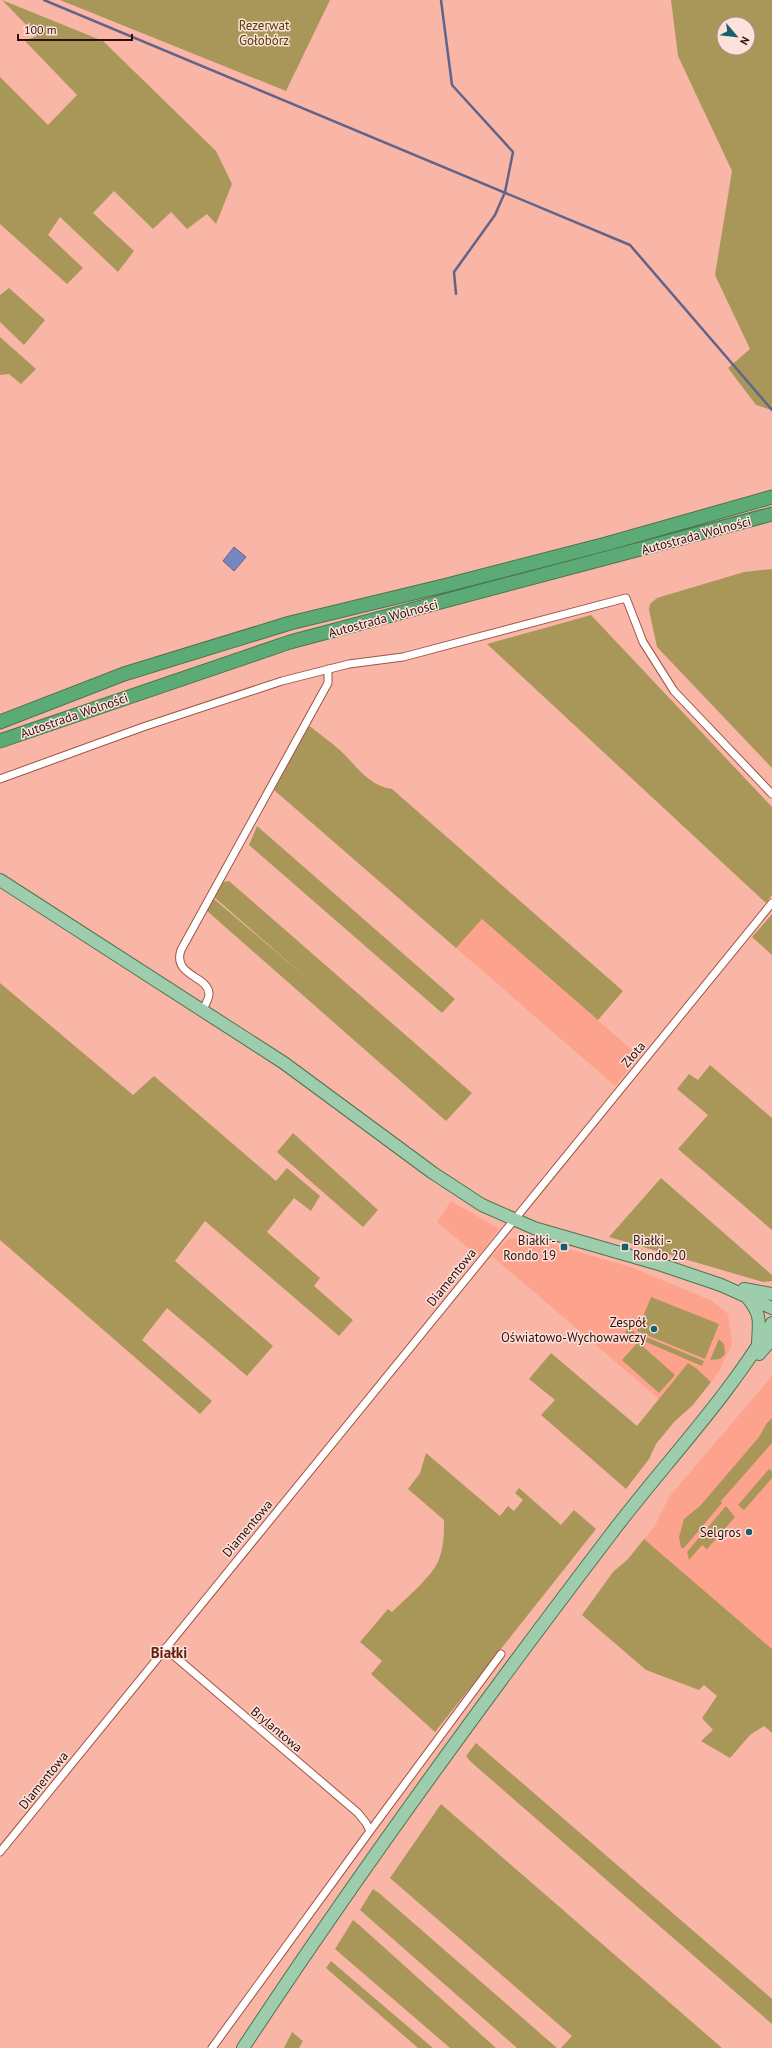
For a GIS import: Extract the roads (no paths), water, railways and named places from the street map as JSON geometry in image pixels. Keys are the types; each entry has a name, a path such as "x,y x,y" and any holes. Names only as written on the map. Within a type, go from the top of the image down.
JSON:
{"highway":[{"name":"Autostrada Wolności","path":"0,722 124,674 290,622 461,582 772,497"},
{"name":"Autostrada Wolności","path":"0,741 290,642 772,514"}],"main road":[{"path":"0,880 284,1063 447,1183 482,1205 514,1220 546,1232 662,1265 721,1285 772,1308"},
{"path":"721,1285 772,1294"},
{"path":"746,1295 757,1309 759,1316 758,1344"},
{"path":"243,2048 293,1972 410,1803 611,1534 723,1393 772,1323"},
{"path":"723,1393 772,1339"}],"street":[{"path":"0,779 143,727 282,681 349,664 403,657 626,598 643,642 674,691 772,794"},
{"path":"202,1009 209,996 208,988 183,968 179,955 328,683 328,669"},
{"name":"Złota","path":"514,1220 772,904"},
{"name":"Diamentowa","path":"0,1852 164,1648 514,1220"},
{"name":"Brylantowa","path":"164,1648 358,1813 366,1822 370,1830"},
{"path":"212,2048 370,1830 501,1654"}],"water":[{"path":"234,547 246,557 234,571 223,561"}],"waterway":[{"path":"44,0 630,245 772,410"},
{"path":"441,0 452,85 513,152 505,192 495,215 454,272 456,294"}],"place":[{"name":"Białki - Rondo 19","path":"564,1247"},
{"name":"Białki - Rondo 20","path":"625,1247"},
{"name":"Zespół Oświatowo-Wychowawczy","path":"654,1329"},
{"name":"Selgros","path":"749,1532"}],"district":[{"name":"Białki","path":"169,1653"}],"park label":[{"name":"Rezerwat Gołobórz","path":"264,32"}]}
